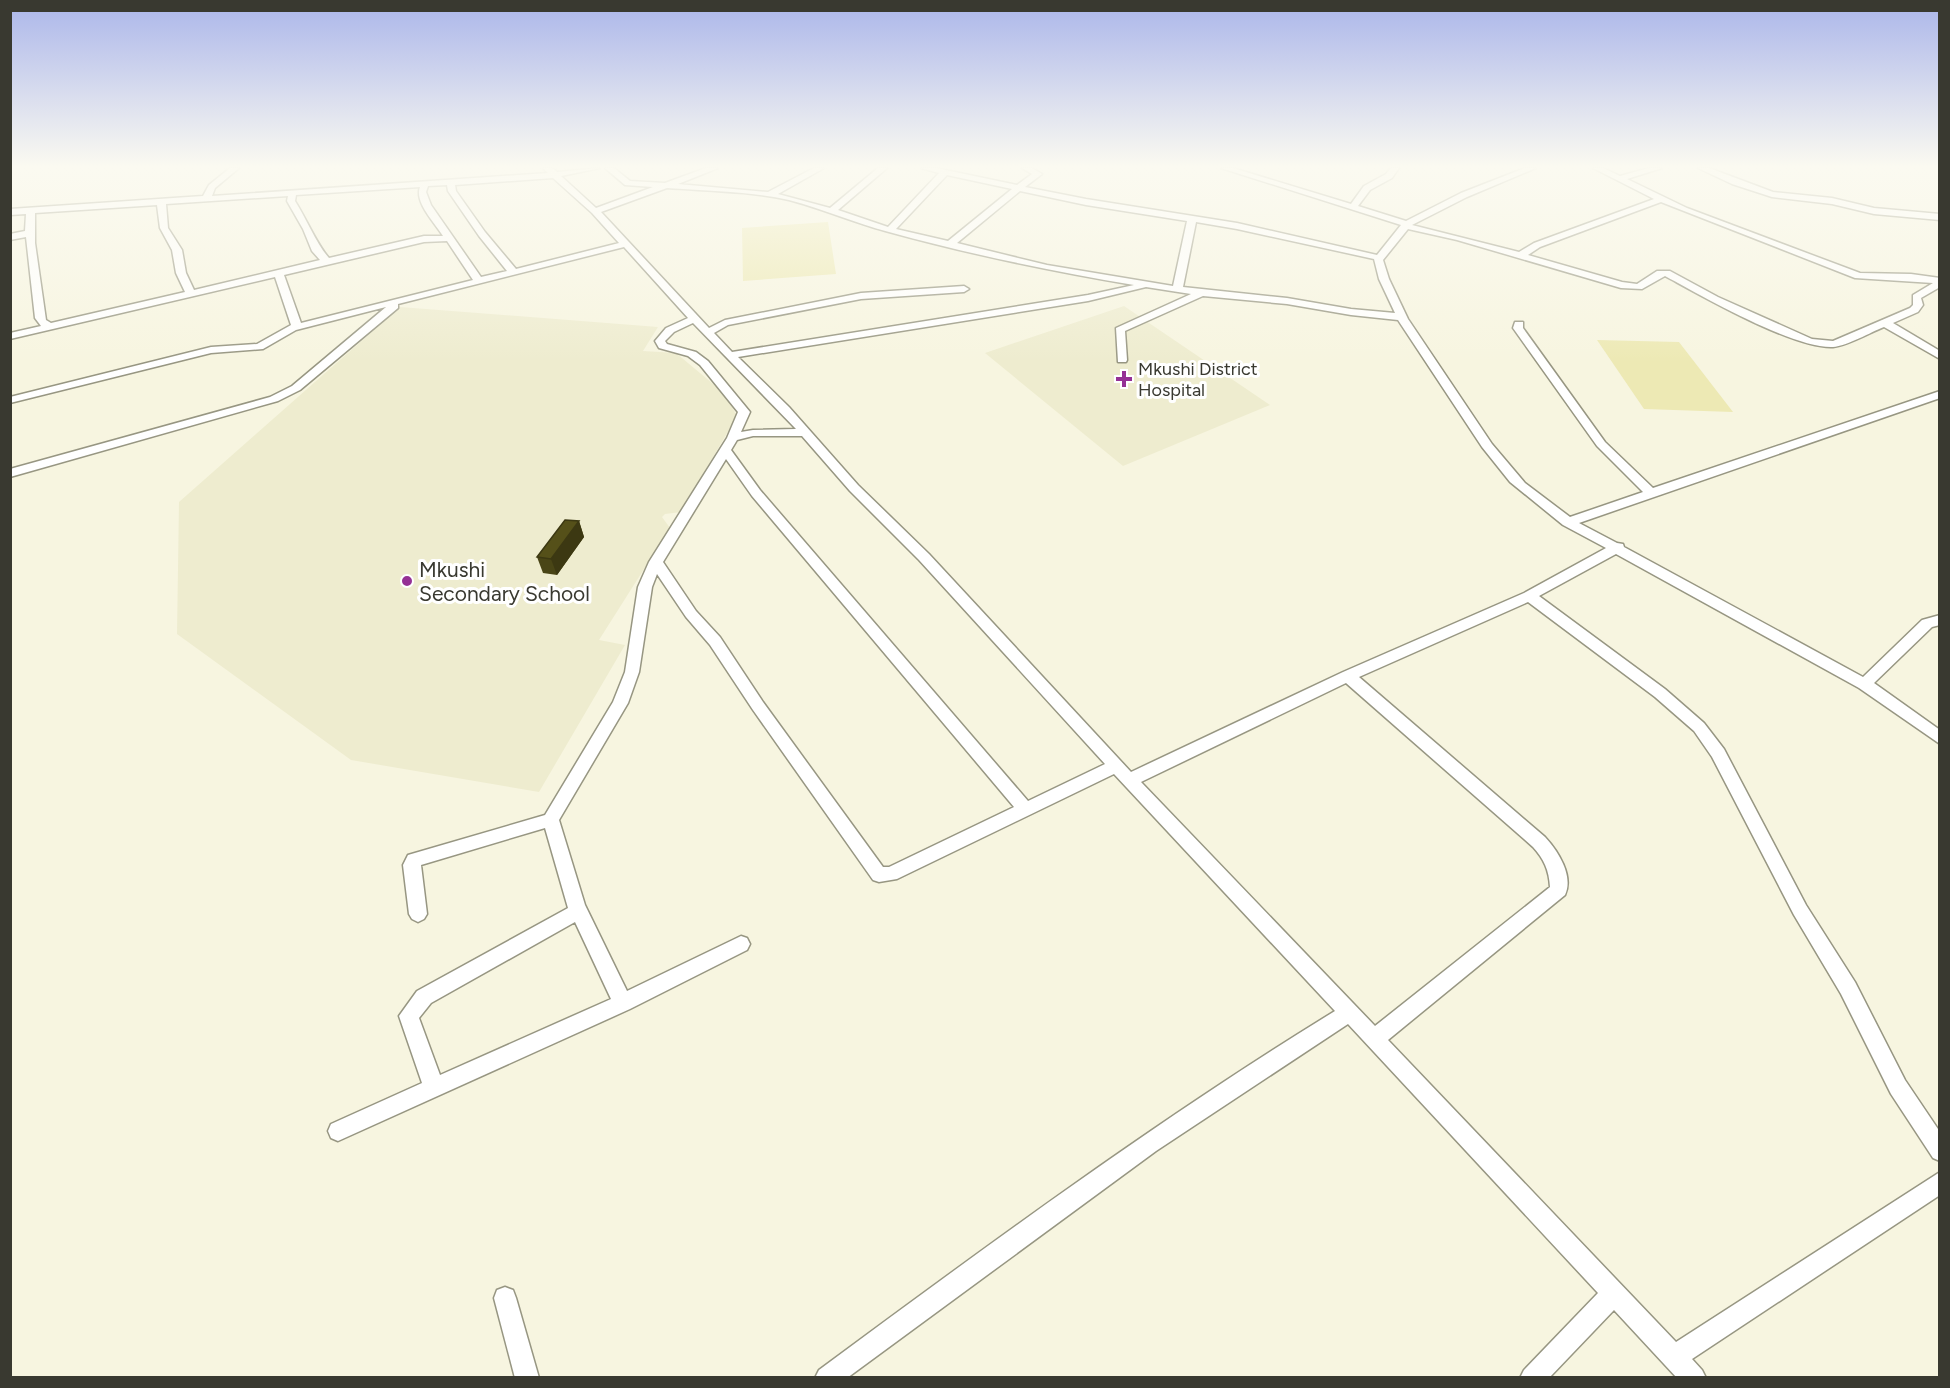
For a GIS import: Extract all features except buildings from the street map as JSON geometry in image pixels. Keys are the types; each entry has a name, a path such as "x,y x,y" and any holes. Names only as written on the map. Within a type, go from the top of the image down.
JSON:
{"street":[{"path":"10,237 30,233 39,298 39,315 41,321 49,327"},
{"path":"167,233 175,246 181,273 191,295"},
{"path":"309,233 316,251 327,262"},
{"path":"447,233 479,281"},
{"path":"481,233 513,272"},
{"path":"615,233 730,356 806,432 854,488 924,557 1129,780 1694,1377"},
{"path":"901,233 1047,268 1202,293 1287,301 1351,312 1403,317"},
{"path":"949,245 964,233"},
{"path":"1178,288 1179,270 1189,233"},
{"path":"1261,233 1380,258"},
{"path":"1400,233 1380,258 1382,275 1403,317 1434,367 1507,470 1538,501 1569,522 1864,684 1940,738"},
{"path":"1438,233 1592,279 1630,287 1639,287 1660,273 1667,273 1714,299 1810,342 1825,345 1834,344 1914,310 1917,305 1915,298 1918,294 1940,282"},
{"path":"1520,256 1545,241 1568,233"},
{"path":"1745,233 1858,276 1911,277 1940,282"},
{"path":"10,336 424,239 450,238"},
{"path":"10,400 211,350 259,347 282,332 297,327 626,244"},
{"path":"279,274 297,327"},
{"path":"730,356 1088,298 1150,284"},
{"path":"708,332 725,323 861,296 964,289"},
{"path":"1122,360 1120,330 1202,293"},
{"path":"10,473 274,399 296,388 378,317 408,299"},
{"path":"418,914 412,865 414,860 550,820 598,744 620,703 632,672 645,586 656,562 729,444 744,409 704,363 692,354 663,345 660,341 670,330 695,319"},
{"path":"1885,323 1940,356"},
{"path":"1519,324 1518,328 1601,444 1652,493"},
{"path":"1569,522 1940,394"},
{"path":"729,444 791,416"},
{"path":"753,433 806,432"},
{"path":"729,444 756,494 1025,809"},
{"path":"1129,780 1348,676 1529,596 1618,547"},
{"path":"656,562 691,614 715,641 758,706 879,875 891,874 1116,766"},
{"path":"1529,596 1660,693 1699,727 1718,753 1800,910 1848,988 1898,1087 1940,1151"},
{"path":"1864,684 1928,623 1940,620"},
{"path":"1348,676 1539,842 1551,854 1558,870 1559,890 1374,1039"},
{"path":"550,820 579,911 623,1003"},
{"path":"434,1089 412,1030 409,1016 412,1011 424,997 579,911"},
{"path":"338,1131 623,1003 741,944"},
{"path":"827,1377 1135,1153 1285,1052 1349,1013"},
{"path":"1674,1357 1940,1182"},
{"path":"1532,1377 1614,1293"},
{"path":"506,1298 527,1377"}],"shaded area":[{"path":"742,233 830,233 836,274 743,281"},
{"name":"Mkushi District Hospital","path":"1124,306 1270,405 1123,466 985,353"},
{"name":"Mkushi Secondary School","path":"400,307 658,327 643,351 676,353 724,393 737,416 681,512 665,514 662,517 670,528 599,640 625,645 539,792 351,760 177,634 179,502"},
{"path":"1597,340 1679,342 1733,412 1644,409"}],"place":[{"name":"Mkushi District Hospital","path":"1124,379"},
{"name":"Mkushi Secondary School","path":"407,581"}]}
